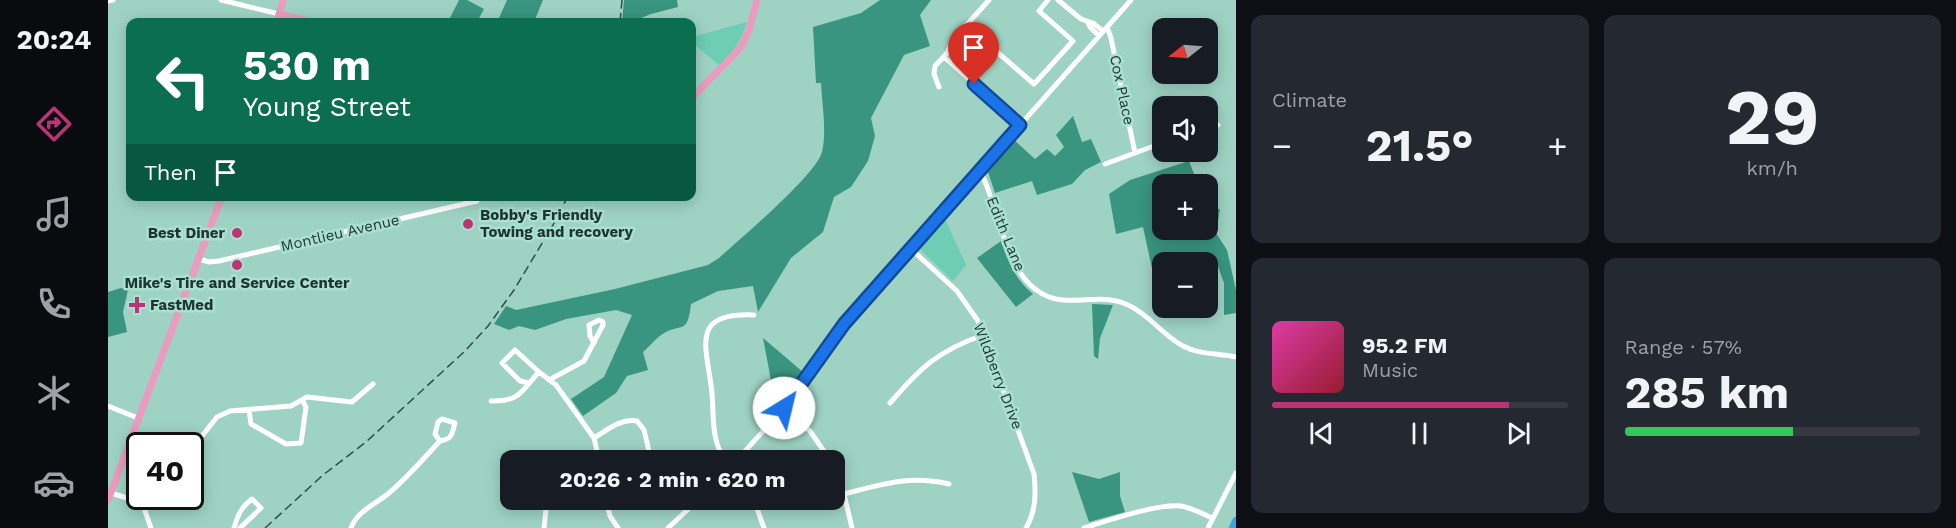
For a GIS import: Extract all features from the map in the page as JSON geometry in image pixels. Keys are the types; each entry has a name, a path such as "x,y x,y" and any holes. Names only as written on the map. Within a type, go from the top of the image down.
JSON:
{"main road":[{"path":"278,18 283,0"},
{"path":"696,94 741,47 750,30 757,0"},
{"path":"279,14 296,18"},
{"path":"109,496 220,201"}],"street":[{"path":"108,2 113,0"},
{"path":"221,0 279,14"},
{"path":"939,87 933,69 944,57 953,40 989,0"},
{"path":"966,25 1034,84 1073,41 1039,11 1048,0"},
{"name":"Cox Place","path":"1058,0 1088,22 1090,27 1111,38 1135,153"},
{"path":"746,450 784,408 844,324 1131,0"},
{"path":"944,57 1020,125"},
{"path":"1105,164 1152,147"},
{"name":"Edith Lane","path":"980,171 1016,266 1034,288 1053,298 1067,301 1102,298 1115,300 1137,310 1172,340 1184,347 1207,354 1236,357"},
{"name":"Montlieu Avenue","path":"199,259 209,262 219,261 477,201"},
{"name":"Wildberry Drive","path":"911,249 957,291 970,308 983,335 1034,474 1035,500 1029,527"},
{"path":"719,450 715,441 712,390 705,351 706,337 716,321 725,316 754,315"},
{"path":"890,403 915,373 929,361 957,344 983,335"},
{"path":"549,380 584,361 594,343"},
{"path":"529,383 519,381 502,363 515,350 556,385 594,438 597,450"},
{"path":"491,401 505,402 515,399 539,372"},
{"path":"204,433 217,417 230,411 291,406 307,397 352,402 373,384"},
{"path":"249,410 251,424 286,444 301,443 306,407 302,400"},
{"path":"108,406 138,418"},
{"path":"784,408 810,430 823,450"},
{"path":"351,528 360,514 388,494 427,457 440,441 451,437 455,423 442,419 438,422 435,434 440,441"},
{"path":"594,438 629,419 637,421 644,430 649,450"},
{"path":"1208,528 1236,473"},
{"path":"845,494 905,479 932,480 949,484"},
{"path":"109,496 126,500"},
{"path":"845,498 852,528"},
{"path":"234,528 238,514 243,506 252,499 261,508 240,528"},
{"path":"1084,528 1172,506 1189,508 1212,518"},
{"path":"145,510 151,528"},
{"path":"544,528 546,510"},
{"path":"608,510 609,516 618,528"},
{"path":"668,528 687,510"},
{"path":"758,510 764,528"}],"green space":[{"path":"459,0 467,0 484,9 479,18 450,18"},
{"path":"507,0 543,0 536,18 499,18"},
{"path":"624,0 677,0 678,7 641,18 622,18"},
{"path":"880,0 931,0 920,15 930,46 904,55 871,118 875,136 868,161 851,187 834,197 823,232 791,258 758,312 753,286 718,291 691,304 685,325 661,335 643,352 648,370 627,376 616,393 583,416 571,399 604,377 632,315 616,310 566,319 535,330 519,326 509,330 494,324 506,306 516,310 615,289 708,265 719,258 792,191 817,162 822,152 824,118 821,83 816,83 813,27 861,13"},
{"path":"747,22 736,46 720,66 696,46 696,36"},
{"path":"1073,116 1082,142 1091,139 1101,162 1085,170 1072,184 1037,195 1032,181 995,193 988,172 1014,140 1035,159 1047,149 1055,156 1064,147 1056,135"},
{"path":"1189,162 1194,174 1152,174 1152,240 1218,240 1218,236 1227,250 1236,290 1236,313 1224,315 1224,283 1218,266 1218,252 1152,252 1152,268 1143,227 1116,234 1109,194 1130,180"},
{"path":"945,219 966,265 953,281 920,249"},
{"path":"1001,241 1013,270 1033,294 1016,307 977,258"},
{"path":"121,288 128,290 123,312 127,332 108,337 108,292"},
{"path":"1092,304 1113,305 1100,338 1098,359 1094,356"},
{"path":"763,338 803,372 780,403 762,389 771,380"},
{"path":"1072,472 1099,479 1120,472 1120,496 1125,512 1089,522"}],"waterway":[{"path":"1233,528 1236,521"}],"railway":[{"path":"620,18 622,0"},
{"path":"265,528 323,475 366,442 465,351 488,326 514,290 565,201"}],"place":[{"name":"Bobby's Friendly Towing and recovery","path":"468,224"},
{"name":"Best Diner","path":"237,233"},
{"name":"Mike's Tire and Service Center","path":"237,265"},
{"name":"FastMed","path":"137,305"}],"route":[{"path":"784,408 844,324 1020,125 974,84"}]}
